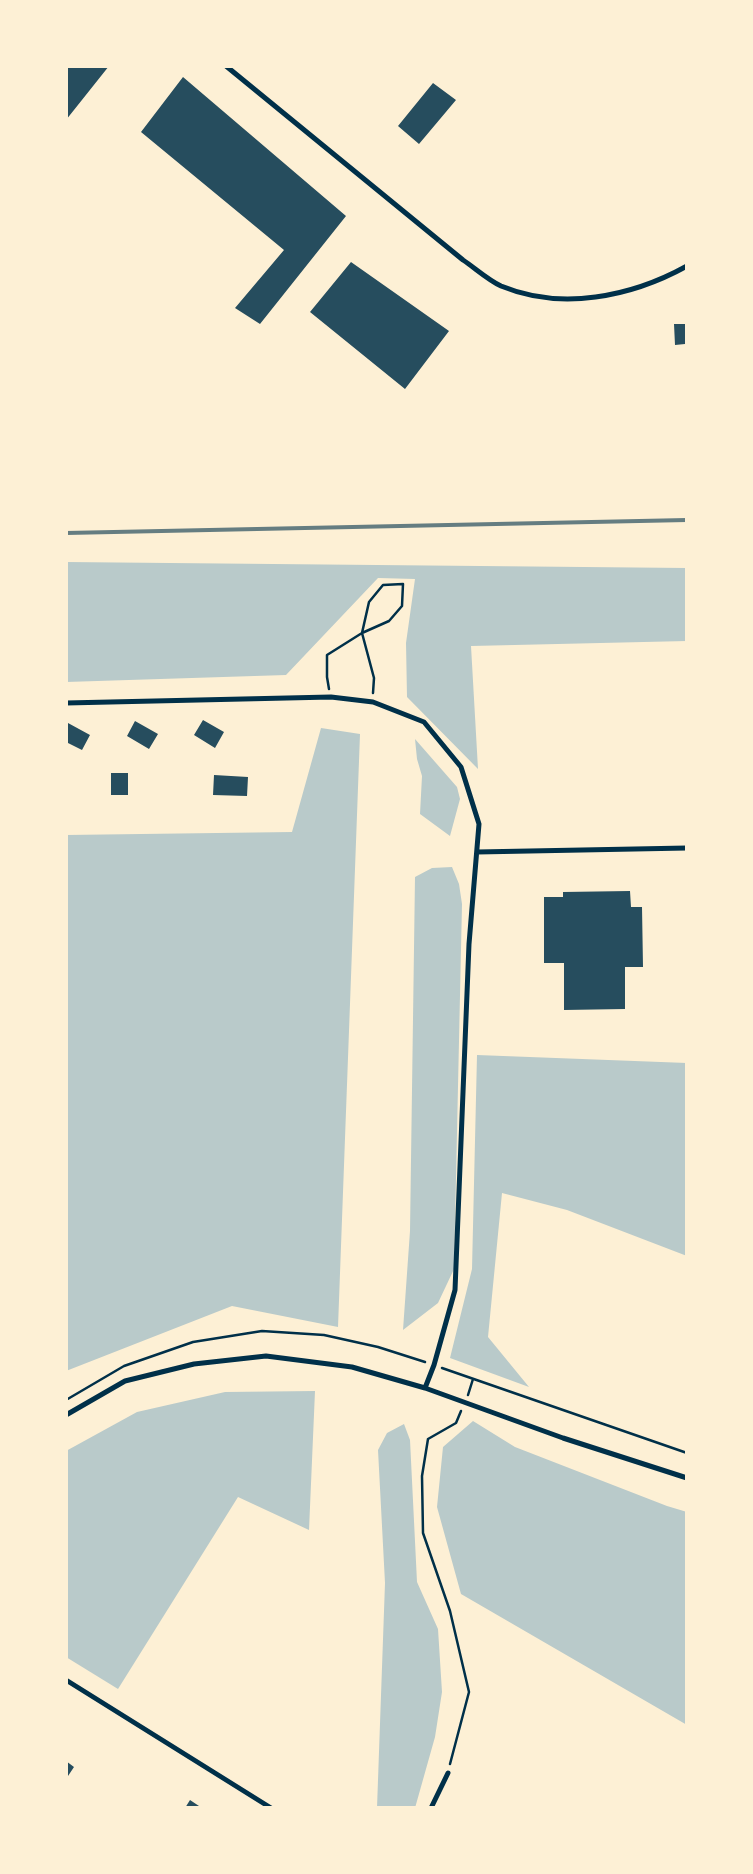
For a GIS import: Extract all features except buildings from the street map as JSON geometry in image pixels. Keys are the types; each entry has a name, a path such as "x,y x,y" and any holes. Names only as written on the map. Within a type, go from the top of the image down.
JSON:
{"street":[{"path":"226,66 463,260 500,285 538,297 569,299 618,294 669,276 687,266"},
{"path":"66,703 330,697 373,702 424,722 461,767 479,824 469,944 454,1290 434,1365 425,1388"},
{"path":"477,852 687,848"},
{"path":"66,1415 125,1381 194,1364 266,1356 352,1367 425,1388 563,1438 687,1478"},
{"path":"66,1680 271,1808"},
{"path":"431,1808 448,1773"}],"path":[{"path":"330,697 327,655 362,633 389,621 402,606 403,584 383,585 369,602 362,633 374,678 373,702"},
{"path":"448,1773 469,1692 450,1611 423,1533 422,1476 428,1439 456,1423 473,1379"}],"shaded area":[{"path":"66,562 687,568 687,641 471,646 478,769 407,697 406,643 415,579 378,578 286,675 66,682"},
{"path":"321,728 360,734 338,1327 232,1306 66,1371 66,835 292,832"},
{"path":"415,739 457,787 460,799 450,836 420,814 422,776 417,759"},
{"path":"452,867 459,884 462,904 454,1269 438,1303 403,1330 410,1231 415,877 432,868"},
{"path":"477,1055 687,1063 687,1256 567,1210 502,1193 488,1337 529,1387 450,1358 472,1269"},
{"path":"315,1391 309,1530 238,1497 118,1689 66,1657 66,1451 137,1412 225,1392"},
{"path":"473,1421 515,1447 687,1512 687,1725 461,1594 437,1507 443,1447"},
{"path":"404,1424 410,1440 417,1582 438,1629 442,1692 435,1737 415,1808 377,1808 385,1583 378,1450 387,1433"}],"railway":[{"path":"66,533 687,520"}]}
